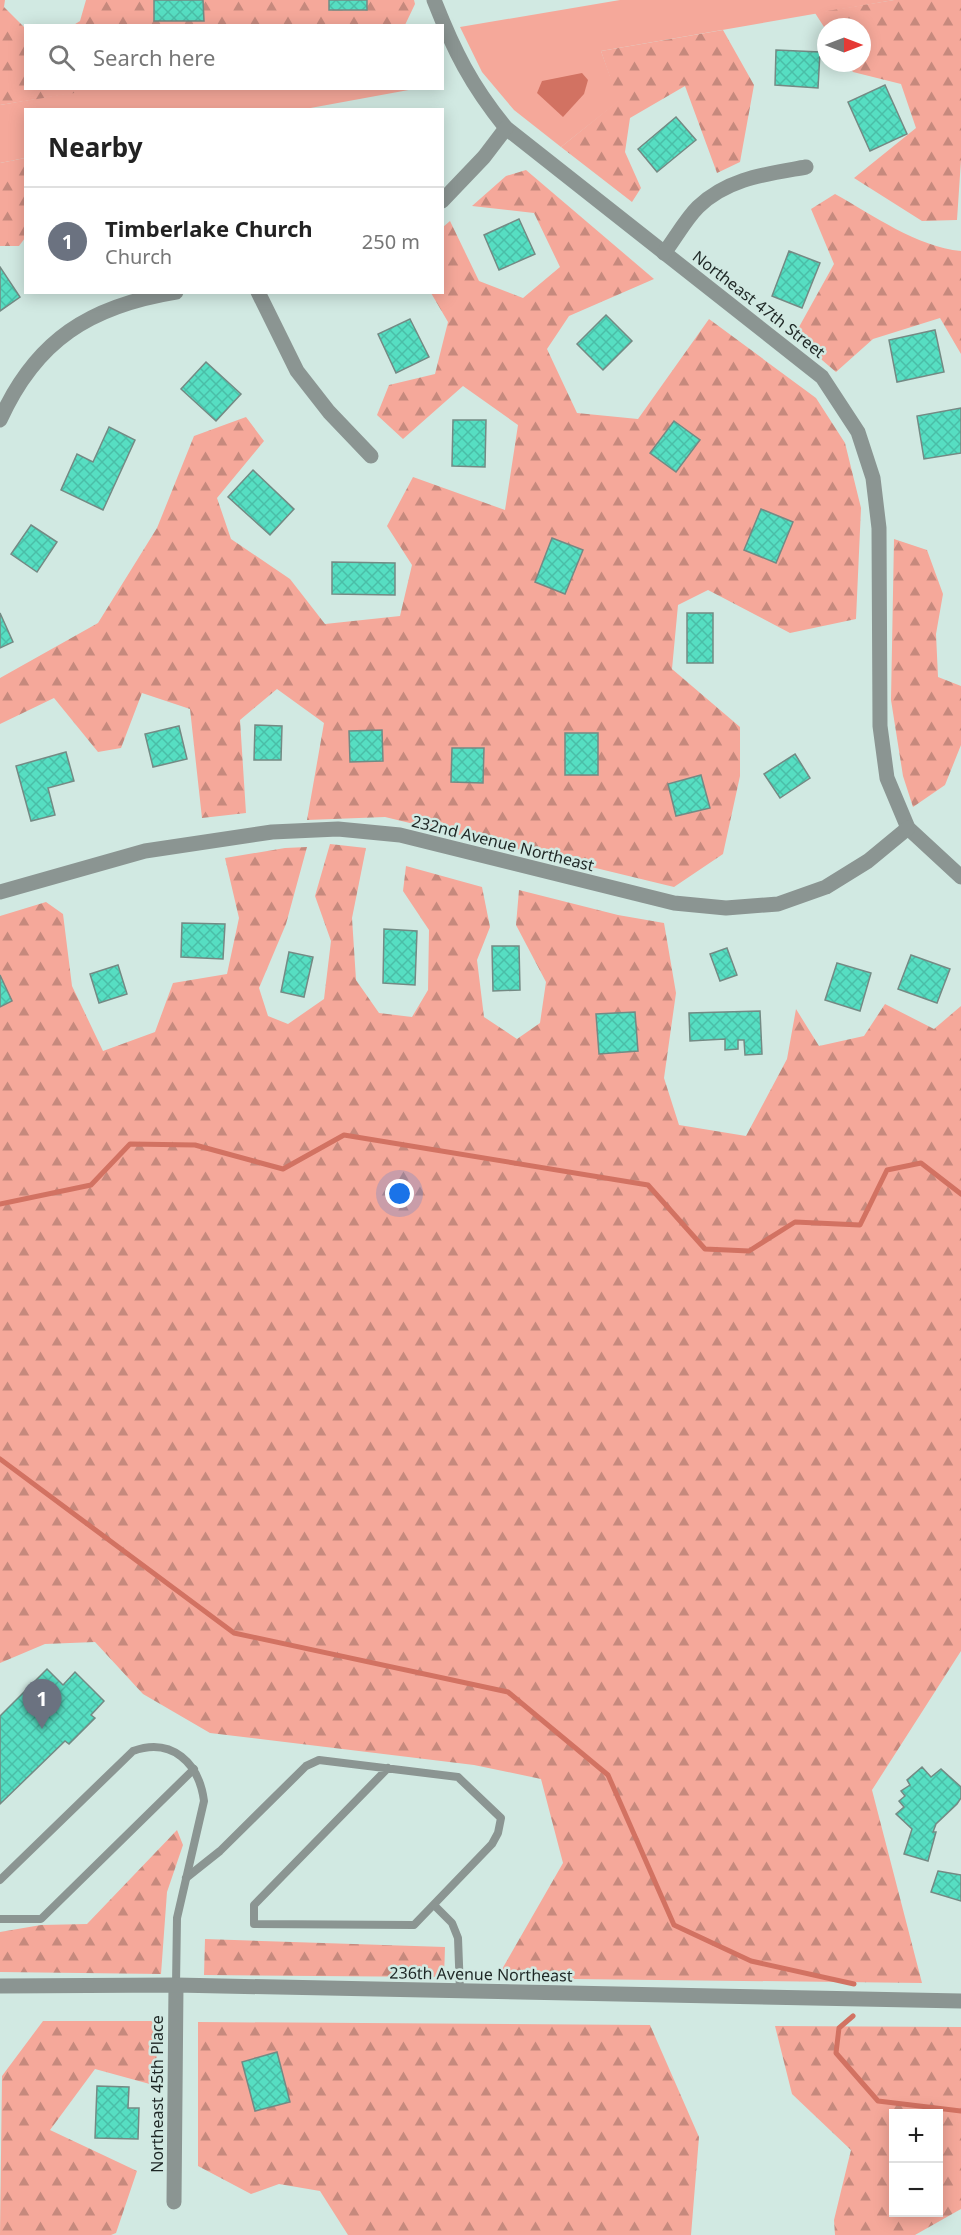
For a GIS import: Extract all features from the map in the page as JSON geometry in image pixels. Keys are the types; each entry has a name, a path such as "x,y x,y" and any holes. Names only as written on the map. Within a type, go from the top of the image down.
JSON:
{"street":[{"name":"Northeast 47th Street","path":"434,0 443,24"},
{"name":"Northeast 47th Street","path":"444,26 454,51 479,95 506,128 822,376 858,432 873,478 879,528 880,726 887,778 908,828"},
{"path":"444,199 484,157 506,128"},
{"path":"664,253 696,208 717,191 743,179 806,166"},
{"path":"0,420 14,390 30,367 64,333 86,319 119,305 167,294"},
{"path":"259,294 297,371 329,412 371,456"},
{"path":"908,828 961,877"},
{"name":"232nd Avenue Northeast","path":"0,892 145,851 272,832 338,829 400,835 663,901 726,908 778,904 826,887 868,861 908,828"},
{"name":"236th Avenue Northeast","path":"0,1986 176,1985 961,2001"},
{"name":"Northeast 45th Place","path":"174,2202 176,1985"}],"lane":[{"path":"0,1880 133,1751 147,1746 163,1748 183,1757 194,1769 202,1785 204,1801 177,1918 176,1985"},
{"path":"186,1878 220,1851 306,1766 319,1760 388,1768 458,1778 501,1818 498,1833 492,1844 435,1906 414,1925 254,1924 254,1905 388,1768"},
{"path":"0,1919 41,1919 194,1769"},
{"path":"435,1906 452,1923 458,1938 460,1991"}],"green space":[{"path":"0,0 5,0 4,7 24,27 24,90 93,90 0,105"},
{"path":"86,0 414,0 415,4 405,24 75,24 80,21"},
{"path":"620,0 894,0 601,51 619,101 561,147 514,110 482,72 460,27"},
{"path":"894,0 961,0 961,160 957,220 922,221 854,178 916,128 901,84 853,72 871,72 871,18 818,18 815,13"},
{"path":"723,30 754,85 740,162 717,173 685,86 630,118 625,152 641,188 632,202 561,147 618,101 601,51"},
{"path":"87,90 409,90 310,108 24,108 24,158 0,163 0,105"},
{"path":"24,158 24,239 19,246 0,246 0,163"},
{"path":"526,170 654,279 569,316 547,349 577,413 638,419 709,319 816,398 845,443 861,508 856,619 790,633 708,590 678,605 672,669 740,727 740,776 723,854 674,887 385,817 307,820 324,723 277,689 240,720 246,813 202,818 190,709 142,693 121,748 98,752 54,698 0,724 0,678 98,623 157,528 194,436 246,417 264,441 217,498 231,539 290,579 325,624 400,616 412,565 387,526 413,477 505,510 518,425 463,386 403,439 377,415 389,385 435,374 448,322 432,294 444,294 444,226 450,221 479,281 523,298 560,267 534,213 472,206 506,176"},
{"path":"835,194 912,237 961,251 961,354 940,318 873,339 836,372 794,336 834,264 811,209"},
{"path":"894,539 927,550 943,594 936,634 938,677 961,686 961,745 945,785 913,807 903,776 891,700"},
{"path":"330,844 366,848 352,918 356,980 379,1013 412,1017 428,990 429,930 403,891 406,866 482,887 490,927 477,960 484,1017 517,1039 540,1023 546,982 516,925 519,890 618,915 664,923 676,993 664,1078 679,1125 746,1136 787,1059 796,1009 819,1046 864,1036 885,1004 934,1029 961,1006 961,1651 872,1790 922,1983 497,1978 563,1863 541,1779 474,1765 210,1733 143,1694 95,1642 45,1644 0,1663 0,916 46,902 63,914 72,986 103,1051 155,1032 173,983 227,974 239,918 225,858 285,848 307,847 286,924 259,988 268,1016 288,1024 324,999 331,941 315,896"},
{"path":"177,1830 183,1845 167,1892 161,1974 0,1972 0,1932 41,1925 87,1924"},
{"path":"205,1939 445,1947 444,1977 204,1975"},
{"path":"43,2021 156,2021 157,2086 95,2069 50,2130 137,2171 116,2233 111,2235 0,2235 2,2076"},
{"path":"198,2022 650,2025 699,2137 691,2235 348,2235 320,2191 279,2184 251,2194 198,2166"},
{"path":"775,2026 961,2027 961,2209 915,2235 835,2235 834,2220 851,2150 792,2094"}],"shaded area":[{"path":"582,73 588,80 584,94 563,117 537,93 542,81"}],"building":[{"path":"154,0 203,0 204,21 154,21"},
{"path":"329,0 367,0 367,10 329,10"},
{"path":"776,50 817,52 818,88 775,85"},
{"path":"885,85 907,134 870,151 848,102"},
{"path":"676,117 696,140 657,172 638,149"},
{"path":"519,219 535,254 499,270 484,235"},
{"path":"789,251 820,263 802,308 772,296"},
{"path":"0,267 20,297 0,311"},
{"path":"606,315 632,341 603,370 577,344"},
{"path":"410,319 429,357 396,373 378,334"},
{"path":"935,330 944,372 897,382 889,340"},
{"path":"206,362 241,394 216,421 181,389"},
{"path":"961,408 961,453 924,459 917,416"},
{"path":"453,420 486,420 485,467 452,466"},
{"path":"674,421 700,440 676,472 650,453"},
{"path":"109,427 135,440 103,510 61,490 77,454 93,462"},
{"path":"253,470 294,509 270,535 228,497"},
{"path":"761,509 793,522 776,563 744,550"},
{"path":"31,525 57,542 37,572 11,554"},
{"path":"552,538 583,550 565,594 535,582"},
{"path":"332,562 395,563 395,595 332,594"},
{"path":"0,613 13,642 0,648"},
{"path":"687,613 713,613 713,663 687,663"},
{"path":"255,725 282,726 281,760 254,760"},
{"path":"179,726 187,759 153,767 145,734"},
{"path":"382,730 383,761 350,762 349,731"},
{"path":"565,733 598,733 598,775 565,775"},
{"path":"452,748 484,748 483,783 451,782"},
{"path":"66,752 74,781 48,788 55,815 31,821 16,766"},
{"path":"795,754 810,778 780,798 764,774"},
{"path":"701,775 710,808 676,816 668,784"},
{"path":"182,923 225,924 223,959 181,957"},
{"path":"384,929 417,931 415,985 383,983"},
{"path":"492,946 519,946 520,990 493,991"},
{"path":"727,948 737,975 720,981 710,954"},
{"path":"289,952 313,957 304,997 281,992"},
{"path":"911,955 950,969 937,1003 898,989"},
{"path":"837,963 871,973 860,1011 825,1000"},
{"path":"118,965 127,994 99,1003 90,974"},
{"path":"0,975 12,1001 0,1007"},
{"path":"760,1011 762,1054 745,1055 744,1040 738,1040 738,1049 725,1050 725,1039 690,1041 689,1013"},
{"path":"635,1012 638,1051 599,1054 596,1014"},
{"path":"47,1669 63,1685 75,1672 104,1701 91,1715 95,1718 69,1744 65,1741 0,1804 0,1716"},
{"path":"922,1767 931,1777 941,1769 961,1787 961,1798 957,1804 936,1824 928,1861 904,1854 912,1829 896,1814 904,1807 899,1801 905,1796 901,1791 910,1785 907,1780"},
{"path":"938,1871 961,1875 961,1901 931,1892"},
{"path":"277,2052 290,2102 255,2111 242,2062"},
{"path":"97,2086 129,2087 128,2108 139,2108 138,2139 95,2138"}],"waterway":[{"path":"0,1204 91,1185 130,1144 195,1145 283,1169 344,1135 648,1185 705,1249 749,1251 795,1222 860,1225 887,1170 921,1163 961,1194"},
{"path":"0,1459 234,1633 508,1692 608,1775 674,1925 751,1961 854,1984"},
{"path":"853,2016 839,2028 836,2053 878,2101 961,2111"}],"place":[{"name":"Timberlake Church","path":"42,1729"}]}
